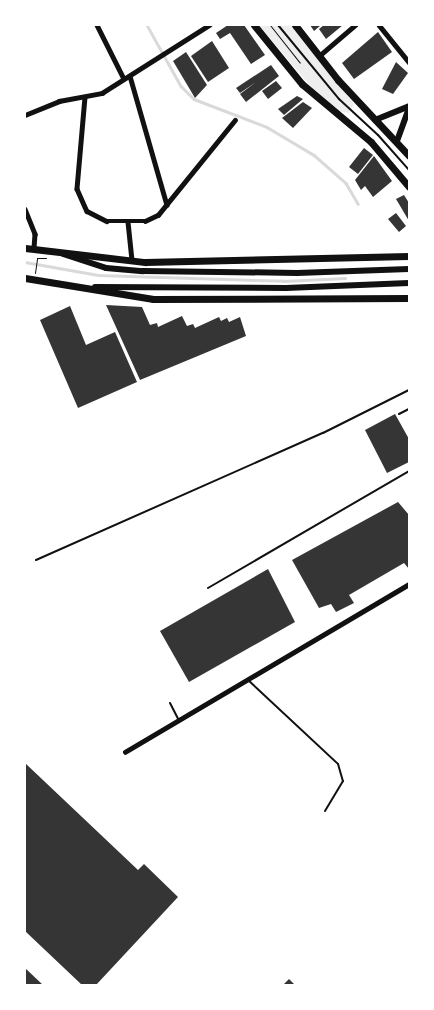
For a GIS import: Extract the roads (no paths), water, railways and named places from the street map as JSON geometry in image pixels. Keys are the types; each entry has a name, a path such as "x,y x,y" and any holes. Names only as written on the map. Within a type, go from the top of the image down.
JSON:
{"main road":[{"path":"254,25 302,84 371,142 409,187"},
{"path":"295,25 319,56 409,156"},
{"path":"375,120 409,107"},
{"path":"397,141 409,107"},
{"path":"25,248 132,261 408,258"},
{"path":"63,254 106,268 172,271 297,273 409,269"},
{"path":"25,278 153,299 408,296"},
{"path":"74,287 172,288 409,283"}],"street":[{"path":"97,25 124,79"},
{"path":"25,115 59,101 102,93 209,25"},
{"path":"319,56 355,25"},
{"path":"379,25 409,62"},
{"path":"130,76 167,205"},
{"path":"85,97 78,194 87,211 98,218 128,222 152,218 167,205 235,120"},
{"path":"25,209 36,234 34,249"},
{"path":"128,222 132,261"},
{"path":"125,752 409,584"}],"lane":[{"path":"278,25 334,94 383,139 409,170"},
{"path":"36,560 314,437 409,390"},
{"path":"399,414 409,410"},
{"path":"208,588 409,470"},
{"path":"248,680 338,764 343,782 325,811"},
{"path":"170,702 179,721"}],"waterway":[{"path":"147,25 181,86 194,99 267,127 314,155 346,183 358,204"},
{"path":"25,262 98,275 284,281 345,278"}]}
